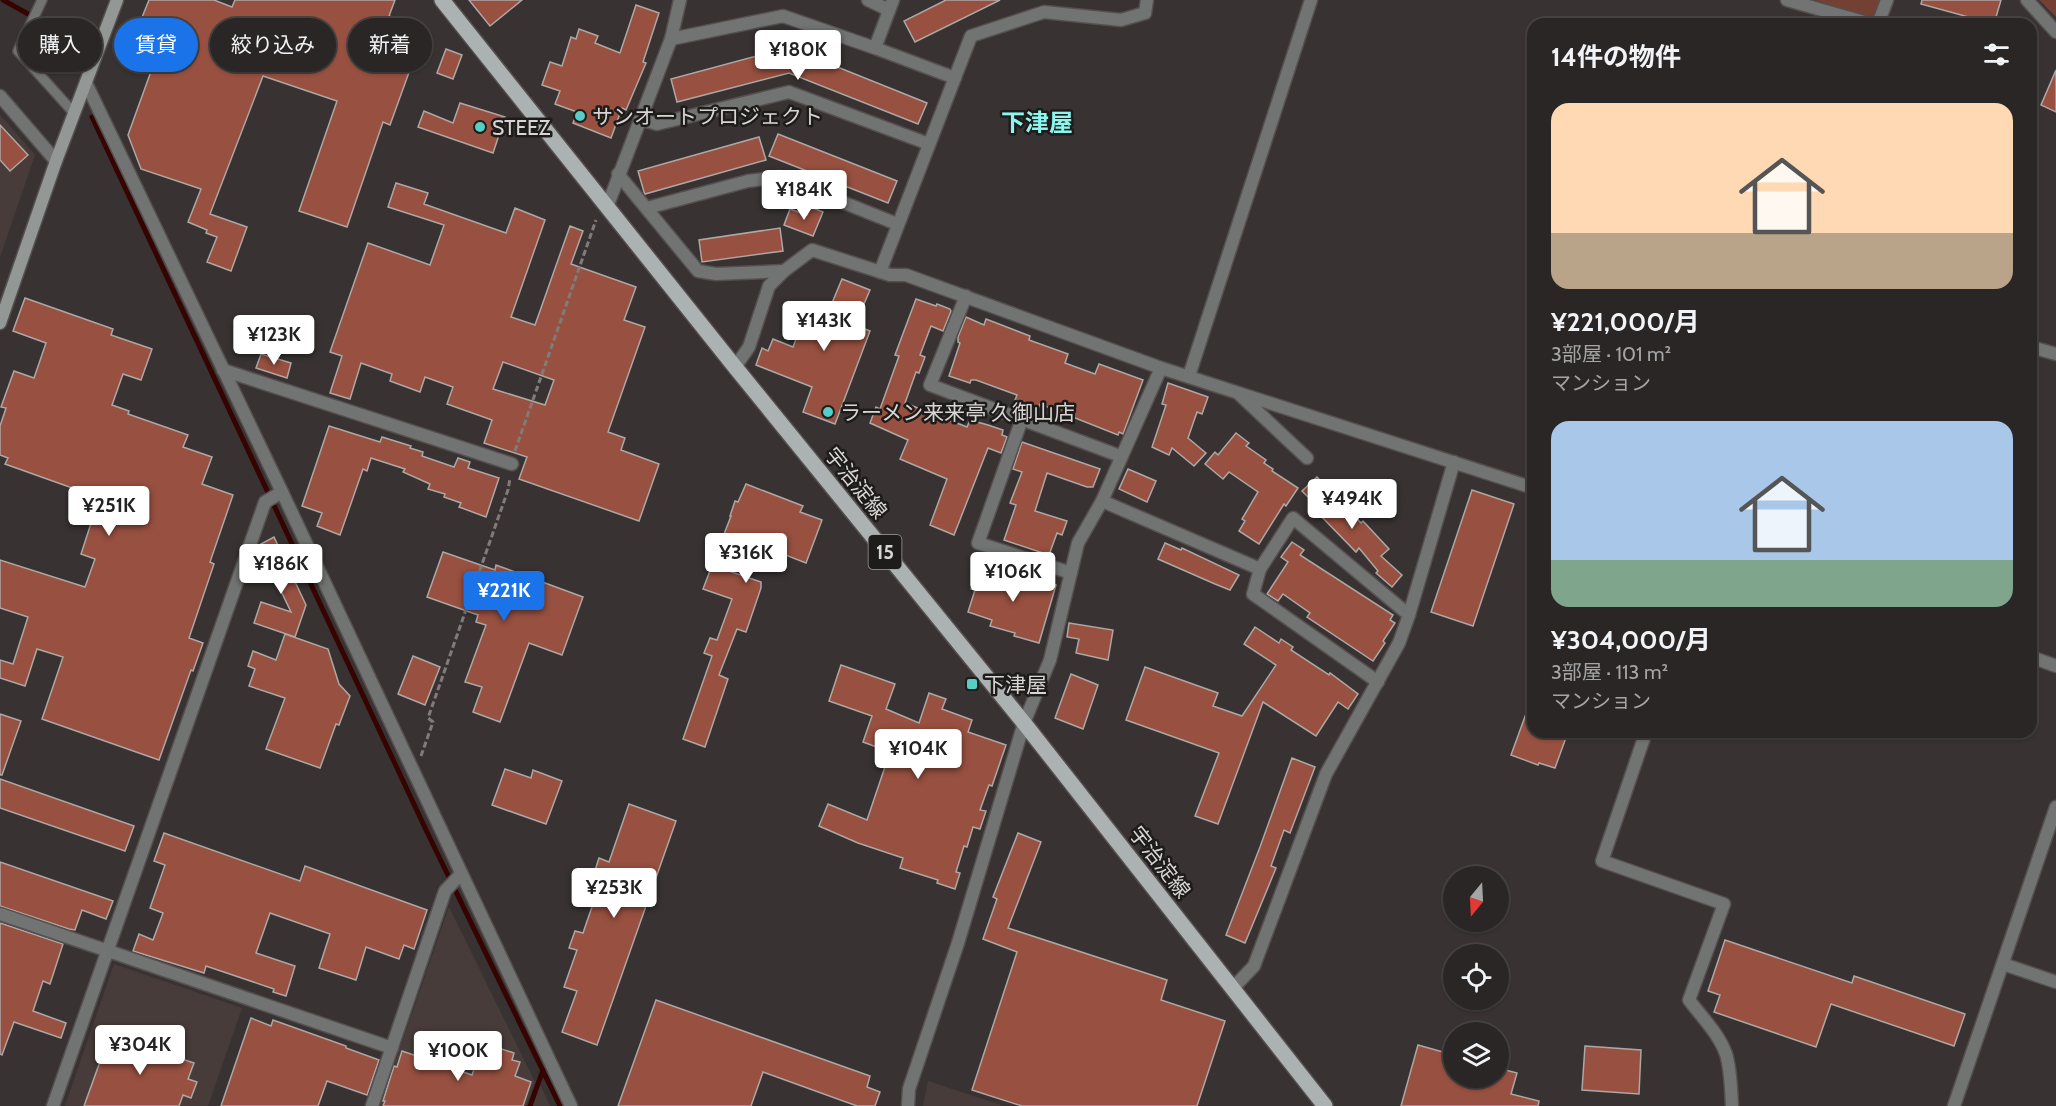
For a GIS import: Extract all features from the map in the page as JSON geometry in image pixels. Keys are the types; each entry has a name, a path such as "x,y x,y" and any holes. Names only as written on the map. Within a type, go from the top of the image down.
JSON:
{"main road":[{"name":"宇治淀線","path":"442,0 735,367 1024,723 1325,1106"}],"street":[{"path":"0,323 56,161 117,0"},
{"path":"607,207 671,39 680,0"},
{"path":"868,0 891,5 874,48"},
{"path":"880,272 971,36 1044,12 1121,20 1145,13 1147,0"},
{"path":"1189,376 1311,0"},
{"path":"1787,0 1849,18"},
{"path":"1880,18 1887,0"},
{"path":"2027,0 2056,32"},
{"path":"671,39 783,16 955,78"},
{"path":"86,83 416,774 571,1106"},
{"path":"640,119 657,124 789,92 929,144"},
{"path":"0,96 56,161"},
{"path":"618,174 698,271 716,274 784,270"},
{"path":"647,208 748,181 780,177 897,224"},
{"path":"735,367 749,347 769,286 784,270 812,250 890,275 906,275 1161,368 1527,486"},
{"path":"966,296 930,385 1120,456"},
{"path":"2037,349 2056,354"},
{"path":"908,1106 909,1089 958,943 1024,723 1050,660 1078,543 1102,501 1161,368"},
{"path":"223,370 512,464"},
{"path":"1237,392 1306,458"},
{"path":"1022,419 978,543 1071,573"},
{"path":"1232,989 1254,966 1326,774 1399,643 1454,462"},
{"path":"53,1106 265,502 282,492"},
{"path":"1102,501 1260,569"},
{"path":"1378,682 1253,594 1260,569 1293,518 1409,615"},
{"path":"2037,659 2056,666"},
{"path":"1644,738 1602,861 1724,903 1689,1000 1712,1030 1725,1052 1730,1071 1732,1106"},
{"path":"1954,1106 2056,807"},
{"path":"372,1106 445,891 461,874"},
{"path":"0,914 392,1048"},
{"path":"2003,964 2056,982"}],"lane":[{"path":"42,0 18,51 75,113"}],"path":[{"path":"416,774 433,722"}],"shaded area":[{"path":"1815,0 1882,0 1875,18 1868,18"},
{"path":"2039,0 2056,0 2056,17"},
{"path":"0,115 35,155 0,257"},
{"path":"449,907 535,1082 526,1106 380,1106"},
{"path":"114,964 242,1008 208,1106 65,1106"},
{"path":"928,1081 1004,1106 923,1106"},
{"path":"540,1084 550,1106 532,1106"}],"building":[{"path":"149,0 214,0 232,7 235,0 395,0 389,16 395,18 348,18 348,72 409,72 390,125 383,122 347,227 299,211 337,101 263,76 210,214 247,227 231,271 207,262 217,237 188,222 201,189 141,169 128,135 151,72 198,72 198,18 142,18"},
{"path":"469,0 522,0 490,26"},
{"path":"946,0 1000,0 915,42 904,21"},
{"path":"1922,0 2001,0 1996,18 1972,18 1921,4"},
{"path":"636,5 659,13 643,62 646,63 626,110 622,108 611,138 573,123 577,112 555,104 560,91 542,85 550,62 562,66 571,37 576,39 579,29 598,36 595,43 620,53"},
{"path":"794,46 795,50 927,103 918,124 789,73 677,102 671,79"},
{"path":"446,49 462,55 453,79 437,73"},
{"path":"2056,70 2056,112 2041,105"},
{"path":"460,103 505,117 493,153 418,127 424,111 453,123"},
{"path":"0,125 28,155 10,171 0,160"},
{"path":"778,134 897,181 888,203 769,156"},
{"path":"759,137 766,160 645,194 644,192 638,171"},
{"path":"396,183 428,193 424,204 506,233 515,208 545,220 511,317 535,325 570,226 583,231 571,264 636,287 624,320 645,327 608,432 625,438 621,450 659,464 639,521 519,479 527,457 484,443 492,420 447,404 453,387 425,377 420,392 390,381 392,374 361,363 350,399 330,393 342,356 330,352 368,243 430,265 444,225 388,207","holes":["503,362 554,380 545,405 493,389"]},
{"path":"810,207 823,212 813,236 784,225 790,209 807,215"},
{"path":"780,228 783,251 702,262 699,240"},
{"path":"842,279 870,290 855,325 870,331 835,424 803,412 812,387 756,365 762,348 768,351 773,339 793,347 808,308 827,315"},
{"path":"25,298 113,329 111,335 152,349 141,380 123,374 112,405 129,411 128,414 188,435 183,447 212,457 202,484 233,495 210,562 214,564 189,638 203,643 159,760 42,719 63,657 37,649 25,686 0,678 0,660 13,664 28,617 0,608 0,560 85,587 95,559 81,554 96,508 88,505 92,495 5,464 8,458 0,455 0,426 6,408 1,407 14,371 34,378 46,343 13,331"},
{"path":"916,299 936,306 937,304 951,311 943,331 931,326 920,355 925,357 919,373 916,372 905,403 967,427 970,420 1003,430 1002,435 1007,437 1001,453 988,448 954,535 930,525 947,479 900,459 908,440 870,423 876,407 880,409 899,356 895,355"},
{"path":"966,317 984,325 986,319 1030,336 1029,340 1068,354 1065,363 1095,374 1099,364 1143,380 1123,434 1119,432 1118,435 1040,404 1038,409 1015,400 1017,395 976,380 971,380 970,383 949,376 960,343 958,337"},
{"path":"261,354 291,363 287,378 256,368"},
{"path":"1168,383 1208,397 1202,414 1197,412 1188,438 1206,453 1194,466 1172,448 1169,455 1152,447 1166,405 1162,404"},
{"path":"329,426 380,442 382,437 411,446 410,448 423,452 422,456 454,467 458,458 470,462 468,468 499,478 486,517 459,507 461,503 444,497 445,494 428,489 430,484 403,472 405,469 371,458 367,471 363,469 340,535 317,526 322,513 302,506"},
{"path":"1236,433 1249,443 1246,446 1266,460 1264,463 1273,469 1272,471 1298,488 1286,506 1284,504 1259,544 1239,531 1245,521 1242,519 1258,492 1229,472 1223,479 1205,464 1215,452 1218,455"},
{"path":"1022,442 1100,469 1093,487 1047,473 1035,511 1067,521 1062,535 1057,533 1049,555 1004,540 1016,505 1010,503 1022,472 1013,469"},
{"path":"1128,469 1156,481 1147,502 1119,489"},
{"path":"1317,477 1389,549 1381,556 1402,575 1392,587 1376,573 1378,571 1359,548 1356,552 1319,514 1322,511 1302,491"},
{"path":"746,484 803,506 800,512 822,520 806,563 750,541 747,549 735,545 726,570 761,582 761,588 746,632 737,629 719,675 728,679 705,747 683,739 712,656 704,653 710,638 717,640 732,599 703,589 735,501 738,502"},
{"path":"1472,490 1514,504 1473,626 1431,612"},
{"path":"274,537 306,605 295,637 254,623 261,602 291,612 259,545"},
{"path":"1292,542 1304,550 1300,555 1393,615 1390,620 1395,623 1373,661 1307,617 1310,613 1283,594 1278,601 1267,594 1288,562 1281,557"},
{"path":"1165,543 1181,550 1182,548 1239,575 1230,590 1215,584 1158,559"},
{"path":"443,552 495,570 496,565 583,597 562,655 529,643 500,722 473,712 482,687 465,682 486,625 476,622 478,615 427,597"},
{"path":"978,568 992,573 993,569 1027,579 1028,576 1056,585 1039,643 990,626 992,620 968,612 975,590 971,589"},
{"path":"1069,623 1113,630 1108,660 1076,653 1079,639 1067,637"},
{"path":"1255,627 1279,643 1281,639 1293,647 1291,650 1329,675 1330,673 1358,694 1348,709 1338,702 1316,736 1263,702 1218,824 1195,816 1219,753 1126,720 1145,667 1218,693 1213,706 1242,716 1276,665 1244,644"},
{"path":"285,634 328,649 339,684 350,696 339,725 336,724 320,768 266,749 285,698 249,686 255,669 248,666 253,651 276,660"},
{"path":"413,656 440,667 425,705 398,694"},
{"path":"841,665 895,684 886,709 919,723 929,693 946,699 942,709 972,720 968,732 1006,745 992,786 989,785 980,810 986,811 980,829 973,827 967,847 964,846 956,872 960,873 955,889 937,883 938,880 900,868 903,858 858,843 819,826 828,804 867,820 890,752 863,742 872,716 829,701"},
{"path":"1071,674 1098,685 1083,729 1055,718"},
{"path":"1527,711 1527,738 1566,738 1555,768 1539,763 1538,765 1511,755"},
{"path":"0,714 21,721 2,775 0,775"},
{"path":"1292,758 1315,767 1290,833 1284,830 1271,866 1276,868 1245,943 1226,935"},
{"path":"505,769 531,778 533,770 562,781 546,824 492,805"},
{"path":"0,779 134,826 125,851 0,808"},
{"path":"629,804 676,821 597,1045 562,1032 577,991 564,987 577,950 569,948 575,931 583,933 594,901 586,898 599,858 609,862"},
{"path":"164,833 300,881 305,866 427,910 414,949 404,945 399,959 366,947 356,980 319,968 330,934 270,913 256,953 295,966 286,996 273,992 274,989 206,966 204,973 133,951 139,934 153,940 163,913 150,908 165,865 154,861"},
{"path":"1018,833 1041,842 1008,928 1167,980 1161,1000 1225,1021 1197,1106 1022,1106 972,1090 1017,952 983,939 997,899 993,897"},
{"path":"0,862 113,901 106,919 82,910 75,930 0,906"},
{"path":"0,923 63,944 50,984 43,981 33,1011 66,1023 61,1038 14,1022 2,1055 0,1054"},
{"path":"1725,940 1852,983 1854,976 1965,1014 1954,1046 1831,1004 1816,1047 1714,1012 1720,995 1708,991"},
{"path":"656,1000 870,1076 867,1087 880,1092 875,1106 857,1106 763,1072 751,1106 618,1106"},
{"path":"251,1018 271,1026 273,1020 379,1060 367,1095 327,1081 318,1106 221,1106"},
{"path":"110,1034 133,1042 135,1036 172,1049 170,1055 194,1063 188,1079 197,1082 191,1098 183,1095 179,1106 84,1106"},
{"path":"483,1043 514,1053 512,1060 520,1062 515,1076 531,1082 523,1106 383,1106 394,1066 397,1067 402,1051 472,1075"},
{"path":"1418,1045 1443,1052 1443,1088 1509,1088 1509,1071 1517,1073 1511,1094 1539,1101 1538,1106 1401,1106"},
{"path":"1585,1046 1641,1050 1639,1094 1582,1090"}],"waterway":[{"path":"3,0 35,18"},
{"path":"92,117 427,832 560,1106"},
{"path":"530,1106 543,1070"}],"place":[{"name":"サンオートプロジェクト","path":"580,116"},
{"name":"STEEZ","path":"480,127"},
{"name":"ラーメン来来亭 久御山店","path":"828,412"},
{"name":"下津屋","path":"972,684"}],"district":[{"name":"下津屋","path":"1037,122"}]}
